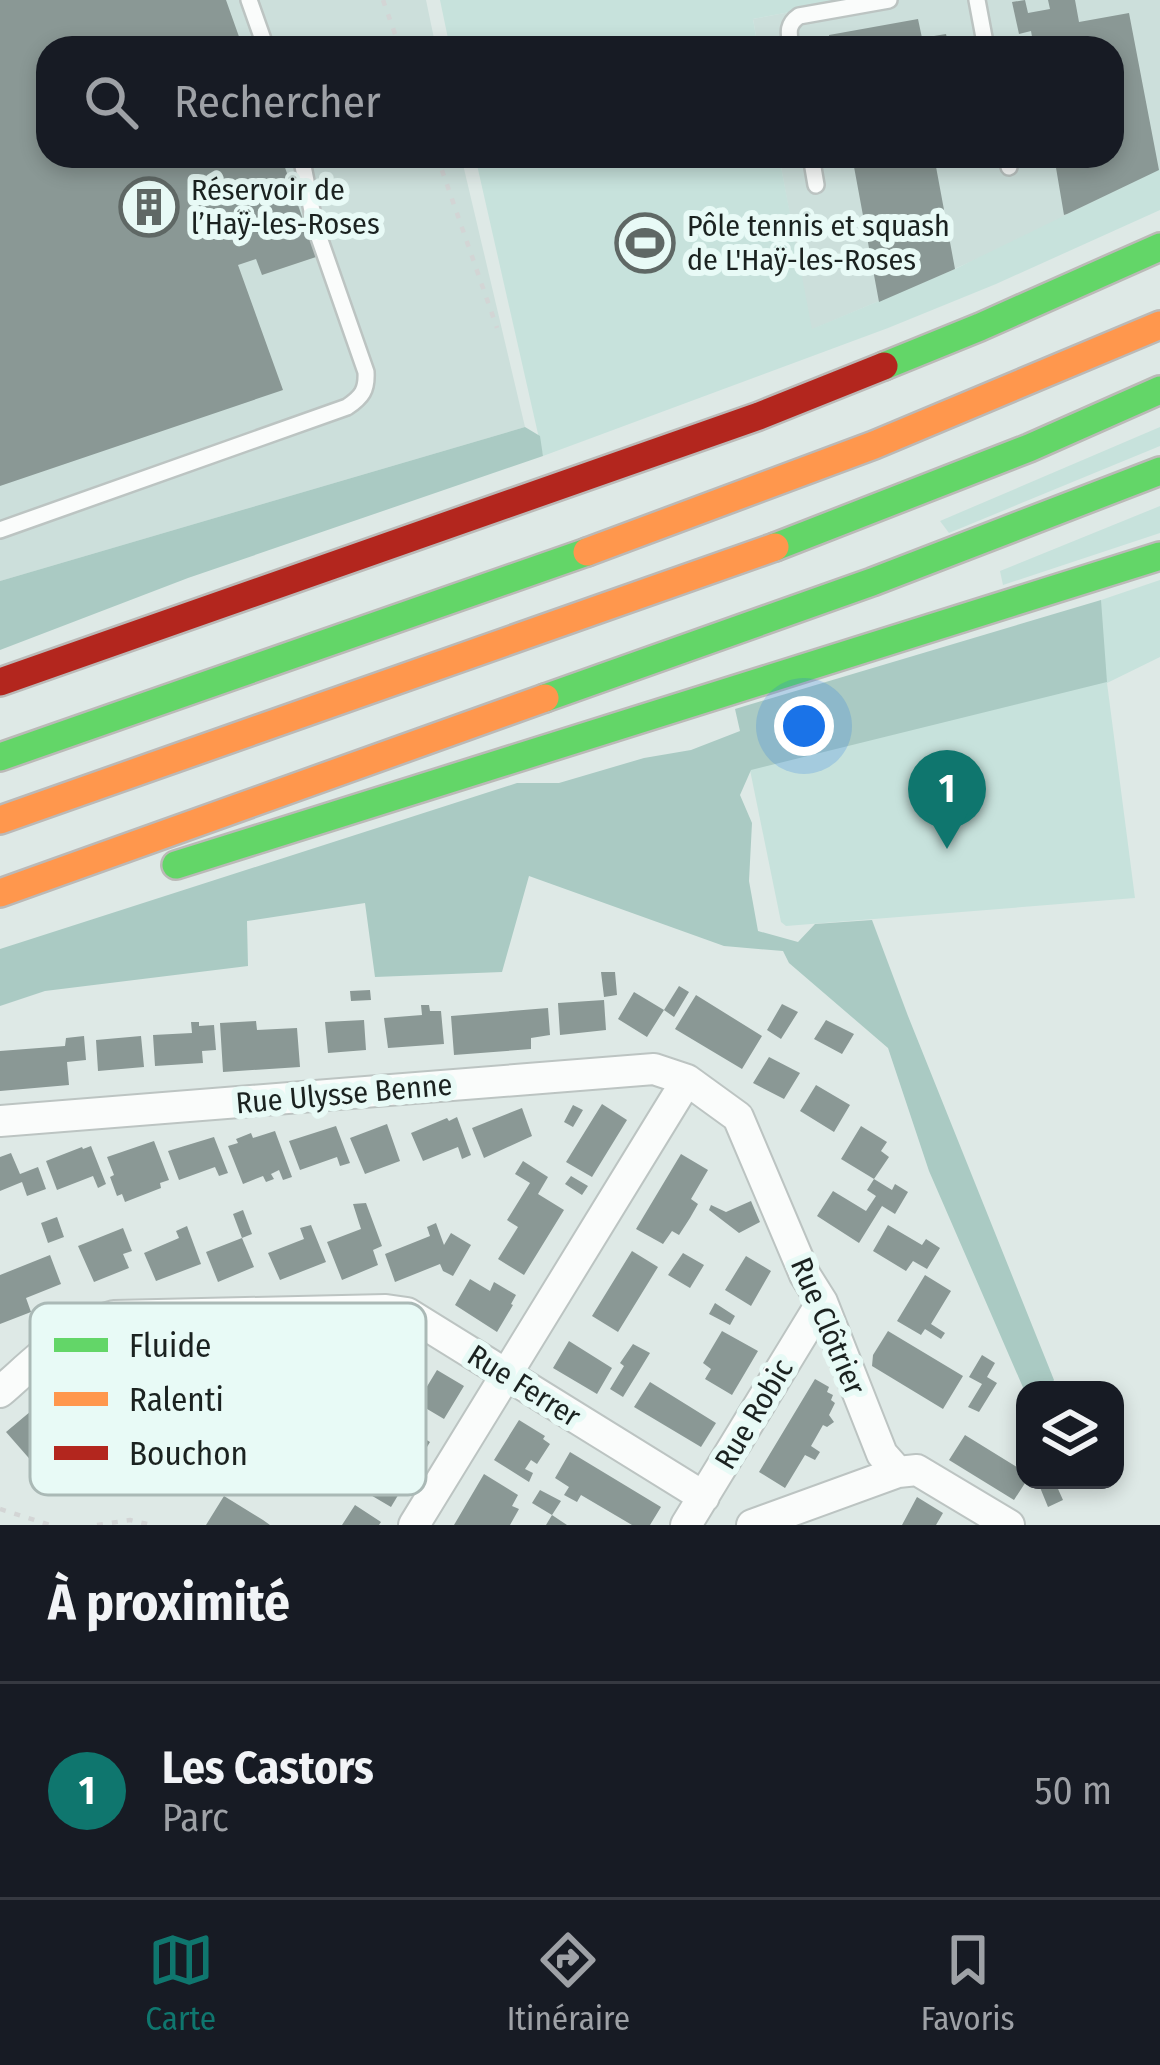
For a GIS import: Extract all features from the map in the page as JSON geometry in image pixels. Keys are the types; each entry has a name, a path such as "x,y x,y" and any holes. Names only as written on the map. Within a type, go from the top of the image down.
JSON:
{"highway":[{"path":"0,682 759,416 980,327 1160,247"},
{"path":"0,758 779,483 1007,393 1160,325"},
{"path":"0,820 804,537 1029,448 1160,390"},
{"path":"0,892 831,598 1160,470"},
{"path":"142,875 1160,556"},
{"path":"0,914 78,894"}],"street":[{"name":"Rue Ulysse Benne","path":"0,1121 654,1070 687,1080"},
{"name":"Rue Clôtrier","path":"687,1080 738,1117 822,1302 882,1454 898,1472"},
{"path":"414,1525 687,1080"},
{"name":"Rue Robic","path":"686,1525 822,1302"},
{"name":"Rue Ferrer","path":"426,1325 704,1497"},
{"name":"Rue Ferrer","path":"0,1392 30,1366"},
{"path":"752,1525 898,1472 917,1470 1010,1525"}],"lane":[{"path":"249,0 262,36"},
{"path":"789,36 791,21 799,16 889,0"},
{"path":"977,0 984,36"},
{"path":"0,530 360,399 367,387 366,372 319,238 304,168"},
{"path":"813,168 816,185"}],"path":[{"path":"383,0 396,36"},
{"path":"441,168 497,328"},
{"path":"0,1509 50,1525"},
{"path":"98,1525 130,1520 152,1525"}],"shaded area":[{"path":"0,0 426,0 434,36 36,36 36,168 464,168 525,427 0,581"},
{"path":"854,0 1160,0 1160,181 811,330 781,168 1124,168 1124,36 756,36 753,19"}],"green space":[{"path":"440,0 854,0 753,19 756,36 448,36"},
{"name":"Pôle tennis et squash de L'Haÿ-les-Roses","path":"478,168 781,168 812,329 955,269 1160,169 1160,210 888,328 543,456"},
{"path":"525,427 540,436 543,456 188,578 0,650 0,581"},
{"path":"1160,427 1160,446 949,533 940,521"},
{"path":"1160,506 1160,533 1003,585 1000,571"},
{"path":"1160,580 1160,657 1107,683 1135,898 786,926 781,922 750,770 1101,600"},
{"path":"1101,600 1107,682 751,770 740,795 752,823 749,881 758,931 798,942 815,924 872,920 1053,1381 1020,1381 929,1171 888,1048 789,963 783,951 724,946 529,876 502,972 375,977 365,903 247,921 248,966 45,991 0,1006 0,949 517,783 559,783 644,758 691,750 740,731 735,709"}],"building":[{"name":"Réservoir de l’Haÿ-les-Roses","path":"0,0 226,0 239,36 36,36 36,168 285,168 316,257 262,275 256,259 238,265 283,390 0,486"},
{"path":"1025,0 1028,13 1050,9 1048,0 1075,0 1079,22 1129,13 1159,170 1064,215 1056,168 1124,168 1124,36 1019,34 1012,2"},
{"path":"918,19 922,36 829,36"},
{"path":"854,168 936,168 955,269 879,302"},
{"path":"601,972 615,972 617,995 604,997"},
{"path":"679,986 689,992 674,1017 664,1010"},
{"path":"370,990 371,1000 351,1001 350,991"},
{"path":"634,992 664,1010 647,1037 618,1019"},
{"path":"696,995 762,1036 742,1069 675,1029"},
{"path":"604,1000 606,1030 560,1035 558,1003"},
{"path":"782,1004 798,1012 781,1039 767,1030"},
{"path":"421,1005 441,1011 444,1044 388,1048 384,1018 422,1015"},
{"path":"548,1008 550,1035 531,1038 531,1049 454,1055 451,1016"},
{"path":"364,1020 366,1050 328,1053 325,1022"},
{"path":"826,1020 854,1034 842,1054 814,1039"},
{"path":"256,1021 257,1030 297,1028 300,1067 223,1072 220,1023"},
{"path":"191,1022 214,1025 216,1050 202,1051 203,1063 155,1066 153,1035 192,1033"},
{"path":"84,1036 86,1060 67,1062 69,1085 0,1091 0,1051 65,1046 66,1038"},
{"path":"141,1036 144,1067 98,1071 96,1040"},
{"path":"769,1057 800,1073 784,1099 753,1083"},
{"path":"816,1085 850,1105 834,1132 800,1111"},
{"path":"602,1104 627,1120 592,1177 566,1162"},
{"path":"573,1105 583,1110 573,1127 564,1122"},
{"path":"522,1108 532,1136 484,1158 472,1128"},
{"path":"457,1117 471,1155 462,1159 458,1147 423,1161 411,1133"},
{"path":"387,1124 400,1161 365,1174 350,1138"},
{"path":"336,1126 350,1163 340,1166 337,1157 300,1170 289,1141"},
{"path":"861,1126 887,1142 881,1151 889,1157 874,1179 841,1159"},
{"path":"275,1131 292,1177 283,1180 279,1170 271,1174 274,1179 266,1182 263,1176 243,1184 228,1146 251,1133 253,1138"},
{"path":"214,1137 228,1173 219,1176 215,1167 179,1180 168,1151"},
{"path":"154,1141 169,1180 125,1202 122,1194 117,1196 107,1157"},
{"path":"91,1146 106,1184 98,1188 93,1176 57,1190 46,1161"},
{"path":"11,1153 20,1174 38,1167 46,1189 27,1196 22,1182 0,1191 0,1157"},
{"path":"681,1154 708,1170 691,1199 698,1204 690,1218 679,1235 672,1231 663,1244 636,1229"},
{"path":"523,1161 548,1177 538,1194 564,1210 524,1275 498,1259 518,1227 507,1220 530,1183 515,1174"},
{"path":"571,1176 588,1186 582,1195 565,1184"},
{"path":"874,1179 892,1190 895,1184 908,1192 895,1214 882,1206 859,1243 817,1216 833,1191 866,1211 876,1196 867,1190"},
{"path":"751,1201 760,1222 739,1233 709,1210 711,1205 726,1212"},
{"path":"366,1203 382,1246 373,1250 378,1265 342,1280 327,1242 361,1229 353,1204"},
{"path":"243,1210 252,1234 242,1238 233,1214"},
{"path":"57,1217 64,1237 48,1243 41,1223"},
{"path":"436,1223 444,1245 451,1233 471,1245 453,1276 440,1264 395,1282 385,1254 430,1236 427,1227"},
{"path":"311,1225 326,1262 280,1280 268,1253 304,1239 300,1228"},
{"path":"888,1225 922,1245 926,1239 940,1248 927,1269 913,1261 906,1271 873,1251"},
{"path":"187,1226 201,1264 156,1281 144,1253 179,1238 176,1231"},
{"path":"123,1228 132,1251 123,1254 129,1268 94,1282 78,1246"},
{"path":"242,1238 254,1267 218,1282 206,1252"},
{"path":"632,1251 658,1267 618,1332 592,1316"},
{"path":"683,1253 704,1265 690,1288 668,1275"},
{"path":"50,1255 61,1284 26,1298 30,1312 0,1324 0,1275"},
{"path":"746,1256 771,1271 751,1306 725,1290"},
{"path":"925,1275 951,1291 931,1324 945,1333 941,1339 925,1329 921,1335 897,1321"},
{"path":"470,1279 490,1291 494,1282 516,1295 497,1332 455,1305"},
{"path":"715,1303 735,1316 730,1325 709,1314"},
{"path":"722,1331 758,1351 732,1395 705,1379 711,1369 703,1363"},
{"path":"888,1331 963,1376 943,1409 872,1366 873,1355"},
{"path":"569,1341 612,1368 597,1394 553,1368"},
{"path":"633,1344 650,1353 623,1397 610,1389"},
{"path":"982,1355 995,1363 987,1377 997,1383 979,1412 968,1407 982,1384 969,1377"},
{"path":"437,1370 464,1386 444,1419 426,1408 426,1388"},
{"path":"815,1379 833,1395 829,1415 834,1422 823,1425 811,1446 820,1452 815,1460 805,1455 785,1488 759,1472"},
{"path":"650,1382 716,1423 701,1447 634,1407"},
{"path":"30,1412 30,1459 6,1432"},
{"path":"519,1420 550,1444 537,1464 531,1460 525,1469 533,1473 529,1482 494,1460"},
{"path":"965,1435 1016,1466 1016,1489 1021,1489 1014,1500 949,1460"},
{"path":"570,1452 661,1507 650,1525 632,1525 581,1495 577,1502 564,1495 569,1487 555,1478"},
{"path":"484,1474 518,1495 512,1506 519,1509 510,1525 454,1525"},
{"path":"1041,1489 1058,1489 1063,1500 1048,1507"},
{"path":"540,1490 561,1501 552,1515 532,1503"},
{"path":"371,1495 398,1495 391,1507"},
{"path":"224,1496 263,1520 270,1525 206,1525"},
{"path":"917,1497 943,1513 936,1525 902,1525"},
{"path":"355,1505 381,1522 379,1525 342,1525"},
{"path":"552,1515 567,1525 546,1525"}],"traffic: fast":[{"path":"884,366 1160,247"},
{"path":"775,547 1029,448 1160,390"},
{"path":"545,698 872,582 1160,471"},
{"path":"0,757 587,552"},
{"path":"176,865 1160,556"}],"traffic: slow":[{"path":"587,552 874,445 1160,325"},
{"path":"0,820 775,547"},
{"path":"0,893 545,698"}],"traffic: jam":[{"path":"0,682 759,416 884,366"}],"place":[{"name":"Réservoir de l’Haÿ-les-Roses","path":"149,207"},
{"name":"Pôle tennis et squash de L'Haÿ-les-Roses","path":"645,243"},
{"name":"Les Castors","path":"947,849"}]}
